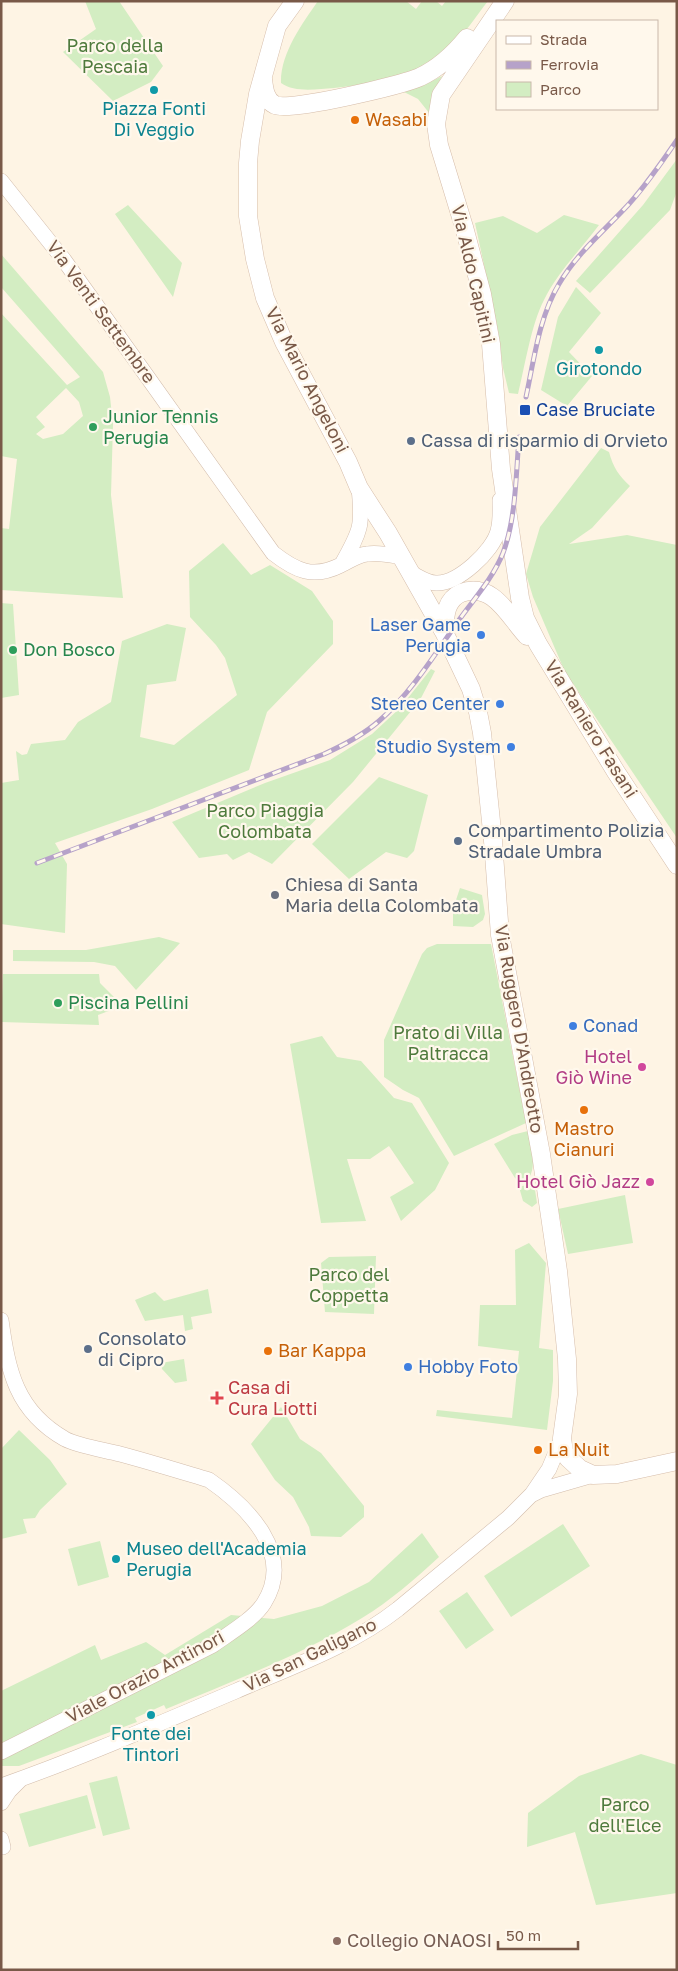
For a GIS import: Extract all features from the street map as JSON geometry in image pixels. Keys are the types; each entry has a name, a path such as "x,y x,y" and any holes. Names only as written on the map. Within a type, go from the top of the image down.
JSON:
{"main road":[{"name":"Via Mario Angeloni","path":"295,1 277,26 262,76 248,153 248,216 255,259 265,298 284,342 360,488 402,557 454,653"},
{"path":"262,76 268,99 279,106 314,104 404,83 436,69 453,54 484,19 502,6"},
{"name":"Via Aldo Capitini","path":"502,6 441,95 436,124 483,302 491,344 501,468 520,598 525,618 538,644"},
{"path":"444,632 449,602 459,594 476,590 497,600 526,635 538,644"},
{"name":"Via Raniero Fasani","path":"538,644 616,772 677,865"},
{"name":"Via Ruggero D'Andreotto","path":"454,653 471,689 482,733 495,855 500,935 541,1154 558,1271 566,1337 568,1394 562,1438 564,1452 580,1470 593,1475"},
{"name":"Via San Galigano","path":"593,1475 617,1474 677,1461"}],"street":[{"name":"Via Venti Settembre","path":"1,181 64,260 273,553 290,567 303,571 323,571 366,554 378,553 402,557"},
{"path":"411,573 435,583 452,580 460,576 488,550 498,532 500,522 501,468"},
{"path":"342,564 361,526 360,488"},
{"name":"Viale Orazio Antinori","path":"1,1320 6,1357 13,1382 21,1397 39,1420 66,1440 209,1480 224,1490 257,1525 271,1551 275,1569 273,1586 263,1605 243,1623 213,1645 1,1752"},
{"name":"Via Ruggero D'Andreotto","path":"531,1495 549,1469 562,1438"},
{"name":"Via San Galigano","path":"1,1786 98,1750 293,1666 360,1634 383,1621 398,1609 508,1518 531,1495 541,1490 593,1475"},
{"path":"1,1803 9,1791 21,1779"}],"green space":[{"name":"Parco della Pescaia","path":"85,1 119,1 163,66 151,82 113,101 63,52 96,29"},
{"path":"318,1 406,1 416,9 422,1 436,1 442,6 446,1 488,1 451,46 438,57 410,72 367,84 306,90 293,88 281,83 284,61 299,29"},
{"path":"442,76 433,94 430,114 418,99 404,92 424,85"},
{"path":"677,159 677,191 670,210 590,293 576,281 643,205"},
{"path":"128,205 182,263 173,297 115,214"},
{"path":"564,215 599,225 549,290 539,310 532,333 518,394 509,393 503,368 498,330 475,223 503,216 537,233"},
{"name":"Junior Tennis Perugia","path":"1,254 103,372 110,397 113,424 111,495 123,598 1,590 1,528 9,529 17,459 1,456 1,313 67,385 80,377 1,287","holes":["66,388 79,402 83,416 63,434 43,439 36,434 45,427 36,417"]},
{"path":"576,287 601,313 569,352 592,376 567,406 541,390 558,317"},
{"path":"601,448 609,452 617,471 630,486 592,528 569,544 627,535 677,545 677,838 565,672 533,597 526,574 540,527"},
{"path":"223,543 251,575 270,565 312,591 333,621 333,644 267,712 249,770 152,809 55,843 67,864 65,933 1,924 1,783 19,780 16,751 22,755 27,754 31,744 65,740 78,722 111,702 122,641 167,624 186,628 176,681 147,685 140,737 174,745 237,695 225,658 216,645 190,617 189,571"},
{"path":"1,603 13,604 19,695 1,698"},
{"name":"Parco Piaggia Colombata","path":"431,669 435,671 420,700 353,782 272,864 249,852 233,860 227,854 199,858 172,822 265,783 330,760 372,734 400,708"},
{"path":"379,777 428,795 414,851 407,858 386,852 349,879 312,844"},
{"path":"460,888 482,895 485,914 483,920 473,927 453,926 453,909"},
{"path":"159,937 180,943 136,990 115,966 94,962 13,961 13,950 86,950"},
{"name":"Prato di Villa Paltracca","path":"437,944 491,944 526,1123 454,1156 419,1098 384,1077 384,1040 422,954 427,948"},
{"name":"Piscina Pellini","path":"3,974 99,974 100,983 115,998 114,1009 98,1015 99,1025 1,1022"},
{"path":"322,1036 337,1057 361,1061 394,1098 412,1103 449,1163 435,1190 401,1221 390,1197 414,1183 389,1146 370,1159 347,1159 366,1221 321,1223 290,1044"},
{"path":"528,1131 533,1155 533,1167 529,1178 518,1180 494,1144 512,1135"},
{"path":"534,1183 537,1203 532,1207 523,1201 519,1187"},
{"path":"625,1195 633,1243 568,1254 558,1209"},
{"path":"529,1243 546,1263 539,1348 553,1350 553,1381 547,1430 436,1416 437,1410 512,1418 519,1351 478,1346 480,1305 516,1305 515,1250"},
{"name":"Parco del Coppetta","path":"376,1256 374,1314 325,1312 321,1263 329,1257"},
{"path":"208,1289 212,1313 191,1317 193,1329 185,1331 183,1315 145,1321 135,1300 155,1292 164,1301"},
{"path":"184,1359 187,1381 175,1383 162,1369 161,1363"},
{"path":"281,1407 300,1439 321,1453 364,1506 364,1517 341,1537 311,1536 309,1527 293,1497 275,1480 251,1444"},
{"path":"19,1430 50,1460 67,1484 40,1510 35,1518 23,1519 27,1533 1,1539 1,1449"},
{"path":"563,1524 590,1566 511,1617 484,1576"},
{"path":"422,1533 439,1557 382,1604 338,1632 241,1678 166,1709 164,1705 135,1718 137,1722 19,1766 1,1766 1,1691 95,1645 101,1660 146,1642 165,1655 231,1615 274,1619 322,1606 369,1582"},
{"path":"100,1541 109,1577 78,1586 68,1549"},
{"path":"467,1592 494,1630 466,1649 439,1611"},
{"name":"Parco dell'Elce","path":"641,1754 677,1765 677,1893 596,1905 575,1832 527,1847 528,1813 579,1776"},
{"path":"117,1776 130,1829 103,1836 89,1783"},
{"path":"87,1795 96,1828 29,1847 19,1814"}],"railway":[{"path":"526,397 542,324 559,284 574,262 642,189 677,140"},
{"path":"37,863 324,754 353,739 379,721 402,698 422,673 483,588 499,562 511,526 519,437"}],"place":[{"name":"Piazza Fonti Di Veggio","path":"154,90"},
{"name":"Wasabi","path":"355,120"},
{"name":"Girotondo","path":"599,350"},
{"name":"Case Bruciate","path":"525,410"},
{"name":"Junior Tennis Perugia","path":"93,427"},
{"name":"Cassa di risparmio di Orvieto","path":"411,441"},
{"name":"Laser Game Perugia","path":"481,635"},
{"name":"Don Bosco","path":"13,650"},
{"name":"Stereo Center","path":"500,704"},
{"name":"Studio System","path":"511,747"},
{"name":"Compartimento Polizia Stradale Umbra","path":"458,841"},
{"name":"Chiesa di Santa Maria della Colombata","path":"275,895"},
{"name":"Piscina Pellini","path":"58,1003"},
{"name":"Conad","path":"573,1026"},
{"name":"Hotel Giò Wine","path":"642,1067"},
{"name":"Mastro Cianuri","path":"584,1110"},
{"name":"Hotel Giò Jazz","path":"650,1182"},
{"name":"Consolato di Cipro","path":"88,1349"},
{"name":"Bar Kappa","path":"268,1351"},
{"name":"Hobby Foto","path":"408,1367"},
{"name":"Casa di Cura Liotti","path":"217,1398"},
{"name":"La Nuit","path":"538,1450"},
{"name":"Museo dell'Academia Perugia","path":"116,1559"},
{"name":"Fonte dei Tintori","path":"151,1715"},
{"name":"Collegio ONAOSI","path":"337,1941"}]}
